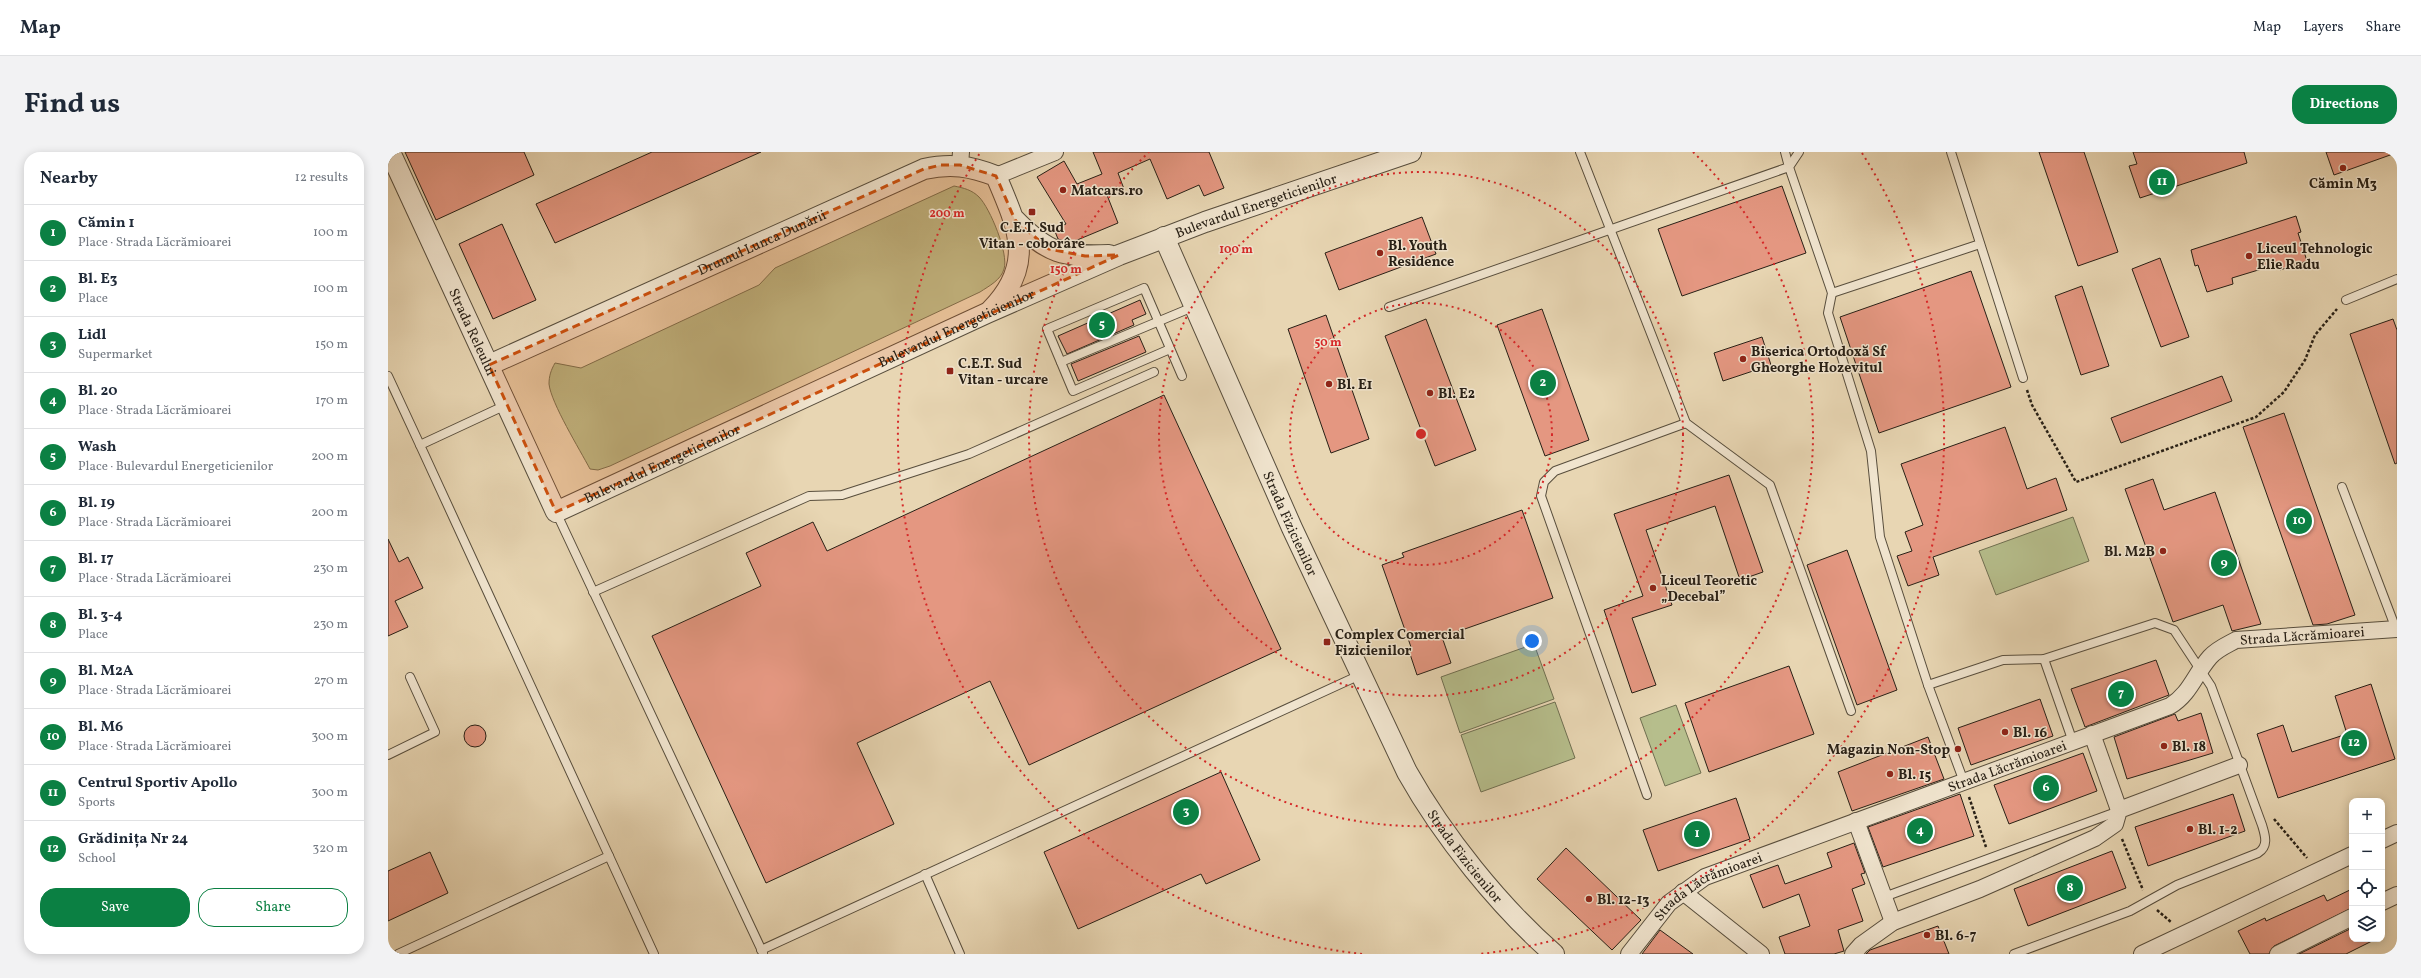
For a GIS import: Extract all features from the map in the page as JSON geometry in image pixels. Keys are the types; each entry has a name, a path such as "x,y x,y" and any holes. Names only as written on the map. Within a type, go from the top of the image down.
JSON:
{"street":[{"name":"Strada Releului","path":"390,152 556,512"},
{"path":"987,313 1004,296 1013,281 1019,248 1015,220 996,176 1055,152"},
{"name":"Bulevardul Energeticienilor","path":"556,512 987,313 1119,255 1164,237 1411,152"},
{"name":"Drumul Lunca Dunării","path":"489,365 924,169 942,165 960,158 977,168 996,176"},
{"path":"1015,220 1032,237 1049,249 1065,255 1119,255"},
{"name":"Strada Fizicienilor","path":"1164,237 1193,307 1360,675 1426,804 1429,823 1468,874 1486,894 1506,906 1554,954"},
{"name":"Strada Lăcrămioarei","path":"1629,954 1669,903 1705,877 2170,706 2180,700 2188,691 2210,657 2222,647 2236,640 2397,629"},
{"path":"2092,734 2117,817"},
{"path":"1853,954 1866,940 1893,922 1980,889 2095,838 2117,817 2239,765"},
{"path":"1856,821 1893,922"},
{"path":"2385,839 2397,833"},
{"path":"2144,953 2349,856"},
{"path":"1683,892 1762,954"},
{"path":"2385,901 2397,895"},
{"path":"2278,954 2349,918"}],"lane":[{"path":"1580,152 1686,423 1770,485 1851,711"},
{"path":"1785,152 1832,293 1828,313 1871,451 1880,537 1928,685 1964,782"},
{"path":"1389,307 1790,167 1799,152"},
{"path":"1951,152 2023,378"},
{"path":"1832,293 1980,244"},
{"path":"2346,300 2397,279"},
{"path":"1170,349 1074,391 1047,329 1144,288 1182,376"},
{"path":"1061,362 1193,307"},
{"path":"593,592 809,496 842,495 969,454 1154,372"},
{"path":"388,376 654,954"},
{"path":"420,445 507,405"},
{"path":"1647,795 1541,496 1544,482 1555,471 1686,423"},
{"path":"2342,487 2397,629"},
{"path":"556,512 762,952 925,874 1360,675"},
{"path":"1928,685 2003,660 2044,659 2155,623 2174,630 2212,686 2266,837 2263,850 2177,885 2148,903 2014,954"},
{"path":"2044,659 2073,742"},
{"path":"388,755 435,732 410,677"},
{"path":"1884,897 1990,857 2117,817"},
{"path":"398,954 609,856"},
{"path":"925,874 960,954"}],"path":[{"path":"2023,378 2032,405 2076,482 2256,417 2284,392 2305,360 2315,335 2346,300"},
{"path":"1964,782 1990,857"},
{"path":"2252,798 2272,816 2318,871"},
{"path":"2117,817 2148,903 2186,933"}],"highlighted area":[{"path":"941,165 960,165 996,176 1015,220 1049,249 1085,256 1119,255 556,512 489,365 924,169"}],"green space":[{"path":"954,186 968,190 979,197 988,211 998,232 1005,262 1002,273 994,282 980,292 610,466 598,470 590,469 560,414 551,392 549,378 555,363 581,368 759,285 775,268"},
{"path":"2073,517 2089,561 1996,595 1979,551"},
{"path":"1534,644 1554,699 1460,733 1441,677"},
{"path":"1555,702 1575,758 1481,792 1461,735"},
{"path":"1676,705 1701,773 1665,786 1640,718"}],"building":[{"path":"405,152 524,152 534,175 436,220"},
{"path":"652,152 761,152 555,243 536,204"},
{"path":"1093,152 1209,152 1224,188 1204,196 1199,185 1167,199 1150,159 1118,173 1124,189 1107,195 1118,223 1070,243 1058,239 1054,229 1066,224 1037,177 1064,161 1077,184 1102,174"},
{"path":"2039,152 2084,152 2118,252 2078,266"},
{"path":"2133,152 2244,152 2247,163 2140,198 2129,166 2137,164"},
{"name":"Cămin M3","path":"2326,152 2393,152 2393,154 2334,175"},
{"path":"1782,186 1806,253 1682,296 1658,229"},
{"name":"Liceul Tehnologic Elie Radu","path":"2296,216 2301,232 2298,233 2307,261 2280,270 2278,264 2232,278 2233,284 2207,292 2198,265 2195,266 2191,250"},
{"name":"Bl. Youth Residence","path":"1422,217 1436,254 1339,290 1325,253"},
{"path":"502,224 536,300 493,319 459,244"},
{"path":"2160,258 2189,337 2161,347 2132,269"},
{"path":"1971,271 2011,387 1879,433 1840,317"},
{"path":"2082,286 2109,366 2081,375 2055,296"},
{"path":"1140,300 1146,314 1132,320 1134,325 1067,354 1058,336"},
{"path":"1542,309 1589,440 1545,456 1497,325"},
{"name":"Bl. E1","path":"1326,315 1369,439 1331,453 1288,329"},
{"name":"Bl. E2","path":"1426,319 1476,450 1435,466 1385,336"},
{"path":"2393,319 2397,330 2397,463 2395,464 2350,334"},
{"path":"1139,336 1146,352 1078,381 1071,364"},
{"name":"Biserica Ortodoxă Sf Gheorghe Hozevitul","path":"1762,337 1771,365 1723,381 1714,353"},
{"path":"2222,376 2232,401 2121,443 2111,418"},
{"path":"1164,395 1281,649 1029,765 990,681 857,743 894,824 766,883 652,636 761,586 746,553 813,522 827,551"},
{"path":"2284,413 2355,615 2327,624 2313,625 2243,427"},
{"path":"2005,427 2027,489 2056,478 2067,510 1933,557 1939,575 1908,586 1897,556 1912,551 1905,532 1923,525 1901,464"},
{"name":"Liceul Teoretic „Decebal”","path":"1729,475 1763,572 1740,580 1715,506 1646,530 1672,605 1632,618 1656,685 1632,693 1604,610 1643,596 1614,514"},
{"path":"2153,479 2164,510 2215,492 2261,624 2232,631 2223,605 2173,622 2125,489"},
{"path":"1522,510 1553,598 1442,637 1451,663 1417,675 1408,648 1411,647 1382,565 1404,557 1402,553"},
{"path":"388,539 399,562 408,557 423,588 395,601 408,627 388,636"},
{"path":"1847,550 1897,690 1857,705 1807,565"},
{"path":"2156,660 2169,695 2085,727 2071,689"},
{"path":"1789,666 1814,734 1709,772 1685,703"},
{"path":"2371,684 2395,759 2278,798 2257,734 2283,725 2292,752 2347,734 2335,696"},
{"name":"Bl. 16","path":"2040,699 2053,736 1971,765 1958,728"},
{"name":"Bl. 18","path":"2201,713 2213,753 2127,779 2114,737 2175,714 2178,721"},
{"path":"475,725 479,726 485,732 485,740 479,746 475,747 471,746 465,740 464,736 465,732 471,726"},
{"name":"Bl. 15","path":"1928,737 1944,779 1852,811 1838,772"},
{"path":"2083,753 2097,791 2009,824 1994,785"},
{"path":"1221,772 1260,860 1206,884 1201,874 1078,929 1044,852"},
{"path":"1960,794 1974,836 1883,867 1868,827"},
{"name":"Bl. 1-2","path":"2233,794 2245,831 2148,866 2135,827"},
{"path":"1736,798 1750,839 1658,871 1643,830"},
{"path":"1854,843 1865,873 1861,874 1865,884 1852,889 1863,921 1838,930 1844,951 1834,954 1785,954 1779,937 1810,926 1799,894 1763,908 1750,875 1778,865 1785,884 1832,867 1827,853"},
{"name":"Bl. 12-13","path":"1566,848 1641,920 1612,950 1537,879"},
{"path":"2112,851 2126,888 2028,926 2014,889"},
{"path":"430,852 448,893 388,921 388,871"},
{"path":"2349,890 2349,909 2274,946 2269,954 2250,954 2238,931 2265,918 2266,921 2324,895 2327,901"},
{"name":"Bl. 6-7","path":"1938,926 1949,954 1866,954 1870,950"},
{"path":"2349,929 2349,942 2370,942 2346,954 2299,954"},
{"path":"1660,930 1693,954 1642,954"}],"place":[{"name":"Cămin M3","path":"2343,168"},
{"name":"Centrul Sportiv Apollo","path":"2162,182"},
{"name":"Matcars.ro","path":"1063,190"},
{"name":"C.E.T. Sud Vitan - coborâre","path":"1032,212"},
{"name":"Bl. Youth Residence","path":"1380,253"},
{"name":"Liceul Tehnologic Elie Radu","path":"2249,256"},
{"name":"Wash","path":"1102,325"},
{"name":"Biserica Ortodoxă Sf Gheorghe Hozevitul","path":"1743,359"},
{"name":"C.E.T. Sud Vitan - urcare","path":"950,371"},
{"name":"Bl. E3","path":"1543,383"},
{"name":"Bl. E1","path":"1329,384"},
{"name":"Bl. E2","path":"1430,393"},
{"name":"Bl. M6","path":"2299,521"},
{"name":"Bl. M2B","path":"2163,551"},
{"name":"Bl. M2A","path":"2224,563"},
{"name":"Liceul Teoretic „Decebal”","path":"1653,588"},
{"name":"Complex Comercial Fizicienilor","path":"1327,642"},
{"name":"Bl. 17","path":"2121,694"},
{"name":"Bl. 16","path":"2005,732"},
{"name":"Grădinița Nr 24","path":"2354,743"},
{"name":"Bl. 18","path":"2164,746"},
{"name":"Magazin Non-Stop","path":"1958,749"},
{"name":"Bl. 15","path":"1890,774"},
{"name":"Bl. 19","path":"2046,788"},
{"name":"Lidl","path":"1186,812"},
{"name":"Bl. 1-2","path":"2190,829"},
{"name":"Bl. 20","path":"1920,831"},
{"name":"Cămin 1","path":"1697,834"},
{"name":"Bl. 3-4","path":"2070,888"},
{"name":"Bl. 12-13","path":"1589,899"},
{"name":"Bl. 6-7","path":"1927,935"}]}
